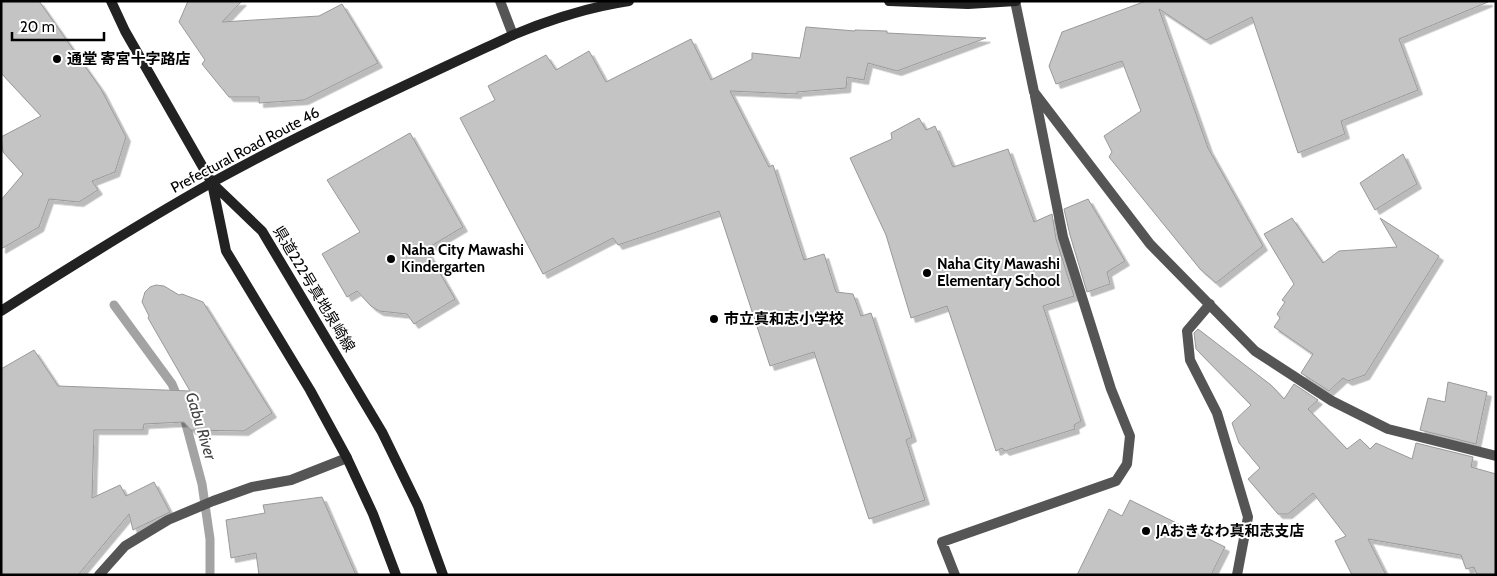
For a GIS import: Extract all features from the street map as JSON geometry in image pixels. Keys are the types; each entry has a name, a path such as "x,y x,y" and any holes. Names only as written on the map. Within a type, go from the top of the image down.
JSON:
{"main road":[{"path":"111,1 130,39 212,183 226,251 310,390 347,458 373,514 396,575"},
{"name":"Prefectural Road Route 46","path":"1,311 144,222 212,183 290,142 513,35 550,20 580,11 630,1"},
{"path":"889,1 968,4 1016,1"},
{"name":"県道222号真地泉崎線","path":"212,183 262,231 382,432 418,506 443,575"}],"street":[{"path":"500,1 513,35"},
{"path":"955,575 942,542 1116,481 1127,464 1130,436 1110,389 1063,237 1016,1"},
{"path":"1034,92 1150,244 1255,351 1332,401 1388,429 1496,456"},
{"path":"1210,304 1186,331 1190,360 1217,413 1248,517 1237,575"},
{"path":"99,575 125,546 168,520 252,487 291,480 347,458"}],"building":[{"path":"1,1 39,1 101,89 126,137 115,172 92,181 98,190 79,202 49,199 39,227 1,249 1,200 23,174 3,152 1,137 41,116 1,73"},
{"path":"188,1 242,1 222,22 319,16 342,4 378,63 304,100 259,103 259,97 229,97 202,64 205,60 179,22"},
{"path":"1146,1 1488,2 1399,39 1418,90 1341,121 1345,134 1298,153 1252,17 1206,40 1159,9 1208,148 1263,246 1216,283 1200,269 1109,157 1112,152 1104,136 1141,111 1122,61 1056,84 1049,66 1062,32"},
{"path":"806,27 986,38 897,71 868,63 864,80 847,77 846,88 797,92 797,94 730,91 769,167 773,165 804,260 824,254 836,292 853,294 861,316 871,313 912,437 906,440 925,500 869,519 814,352 770,366 719,211 618,245 613,238 543,274 460,118 495,100 488,86 546,55 556,70 589,51 606,82 691,39 711,80 752,59 752,53 800,58"},
{"path":"919,118 926,130 935,126 953,167 1008,149 1034,222 1052,214 1056,239 1074,296 1043,306 1081,421 1074,425 1075,429 1005,451 1002,448 996,451 947,306 911,318 886,235 850,158 892,139 891,133"},
{"path":"410,133 463,227 426,249 455,299 414,324 407,314 379,311 371,306 357,291 347,297 322,254 360,232 327,180"},
{"path":"1403,154 1417,184 1375,210 1360,183"},
{"path":"1088,199 1125,261 1107,272 1110,284 1087,292 1064,209"},
{"path":"1292,218 1323,263 1339,251 1397,247 1380,218 1439,256 1365,375 1348,381 1343,378 1329,391 1301,373 1313,354 1274,327 1280,318 1277,314 1285,302 1282,300 1294,284 1264,234"},
{"path":"156,285 164,286 179,295 182,294 203,302 272,413 244,431 191,430 184,422 144,424 143,430 94,430 92,498 120,485 126,496 154,482 170,512 133,530 129,514 78,575 1,575 1,369 34,350 58,386 190,391 148,318 149,316 142,302 145,292 150,287"},
{"path":"1198,329 1271,385 1284,399 1294,384 1318,400 1308,409 1347,449 1360,439 1370,449 1376,443 1412,459 1416,443 1473,457 1471,467 1496,474 1496,575 1477,575 1474,567 1466,569 1461,555 1368,539 1386,575 1352,575 1335,541 1346,536 1313,493 1288,514 1278,514 1248,479 1260,468 1239,443 1232,423 1251,405 1196,349 1194,333"},
{"path":"1448,382 1487,392 1476,444 1420,430 1428,398 1445,402"},
{"path":"322,497 356,575 259,575 256,553 231,558 226,520 265,513 263,505"},
{"name":"JAおきなわ真和志支店","path":"1130,500 1225,547 1211,575 1077,575 1109,509 1122,516"}],"waterway":[{"name":"Gabu River","path":"114,305 172,384 179,401"},
{"name":"Gabu River","path":"183,413 202,484 210,539 210,575"}],"place":[{"name":"通堂 寄宮十字路店","path":"57,59"},
{"name":"Naha City Mawashi Kindergarten","path":"391,259"},
{"name":"Naha City Mawashi Elementary School","path":"927,273"},
{"name":"市立真和志小学校","path":"714,319"},
{"name":"JAおきなわ真和志支店","path":"1146,531"}]}
